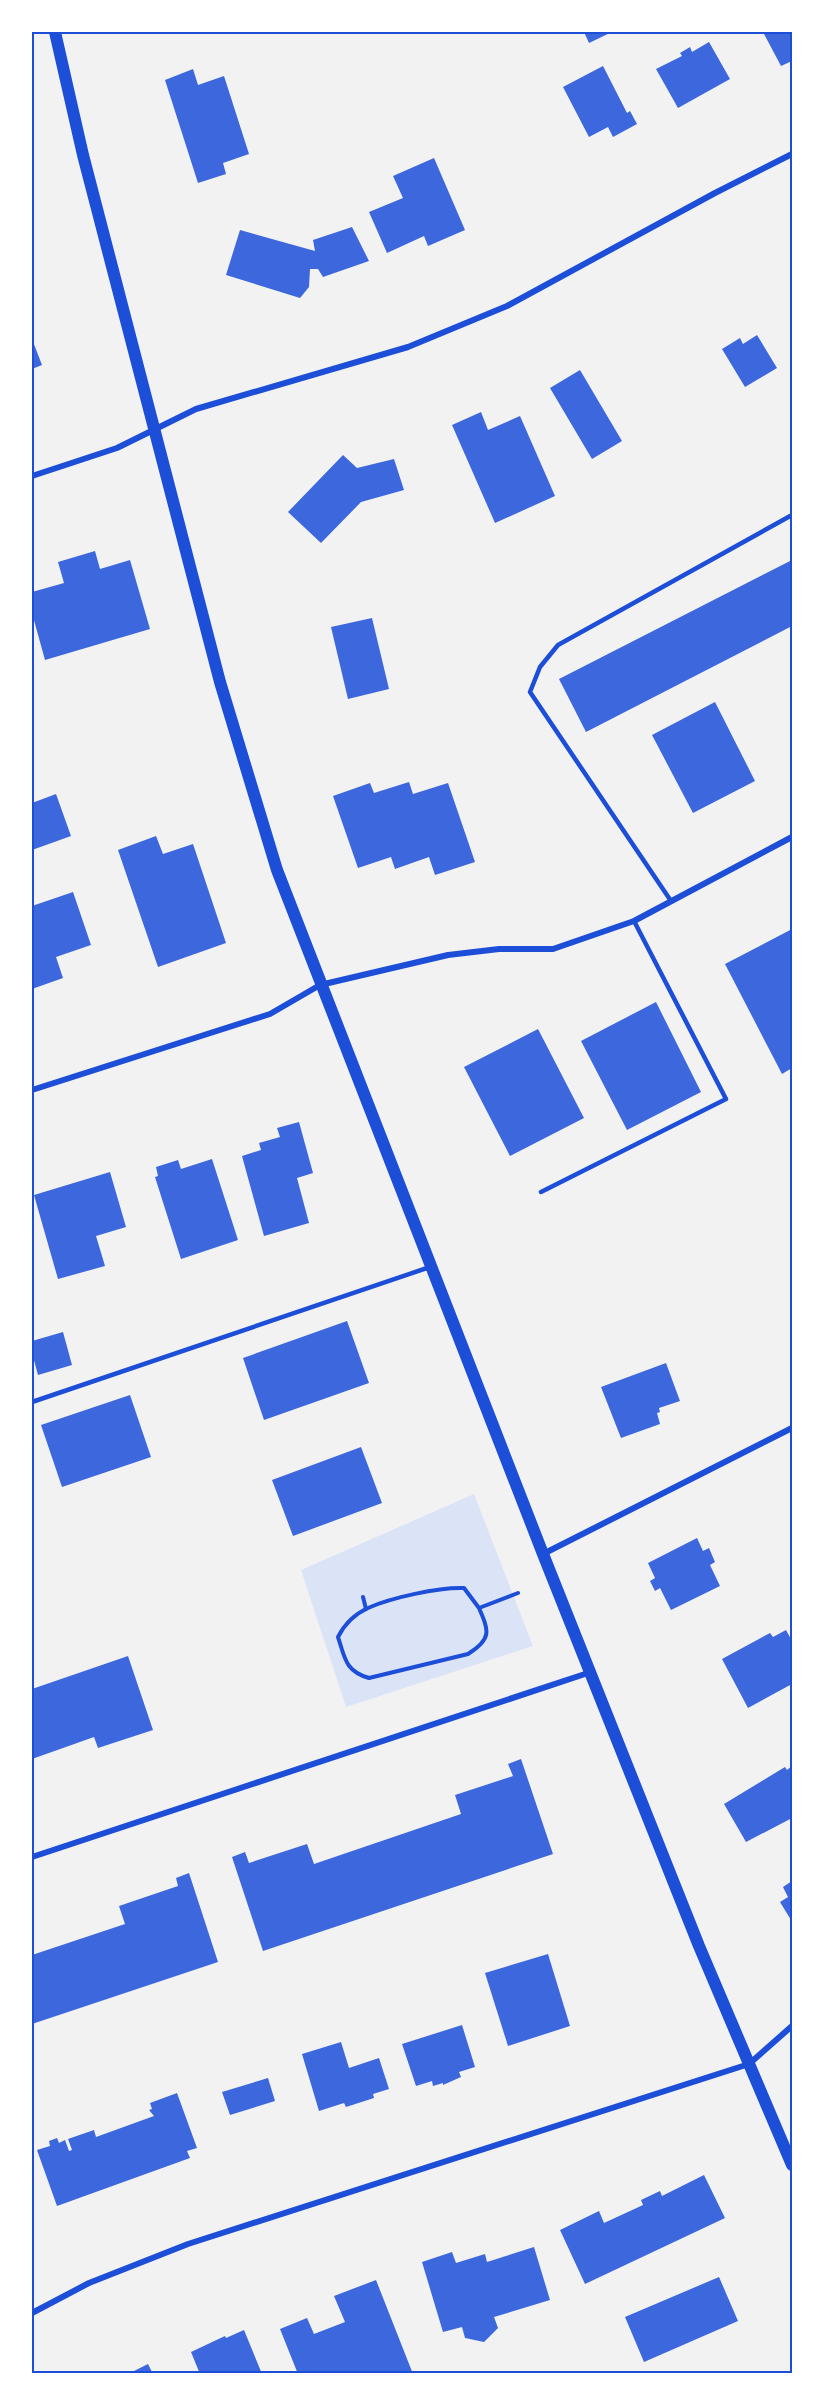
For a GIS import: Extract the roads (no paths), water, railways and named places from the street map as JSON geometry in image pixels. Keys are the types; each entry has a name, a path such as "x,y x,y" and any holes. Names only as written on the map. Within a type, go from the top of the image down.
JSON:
{"main road":[{"path":"55,32 82,155 153,430 223,693 277,870 543,1554 699,1946 792,2165"}],"street":[{"path":"32,476 117,448 196,409 408,347 507,306 715,193 792,154"},
{"path":"32,1090 270,1014 320,985 448,954 499,949 553,949 634,921 792,837"},
{"path":"543,1554 792,1428"},
{"path":"32,1857 591,1672"},
{"path":"32,2313 89,2283 188,2244 749,2064 792,2026"}],"lane":[{"path":"671,901 531,692 540,667 558,645 792,515"},
{"path":"540,1192 726,1099 634,921"},
{"path":"32,1402 430,1267"}]}
